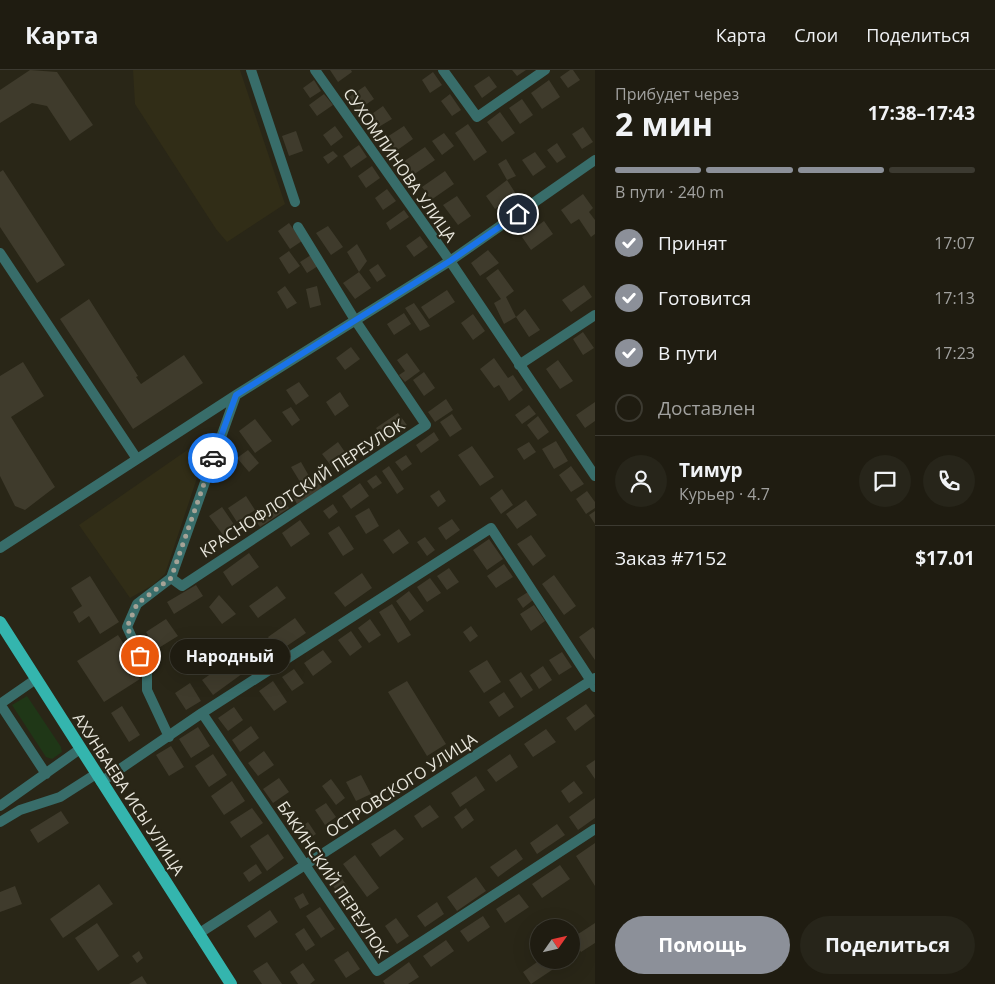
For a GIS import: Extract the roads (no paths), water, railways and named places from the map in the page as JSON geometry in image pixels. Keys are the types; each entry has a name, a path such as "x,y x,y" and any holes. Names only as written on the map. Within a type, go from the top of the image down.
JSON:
{"main road":[{"name":"АХУНБАЕВА ИСЫ УЛИЦА","path":"0,622 231,984"}],"street":[{"path":"251,70 295,202"},
{"name":"СУХОМЛИНОВА УЛИЦА","path":"315,70 450,261 595,476"},
{"path":"443,70 477,117 545,70"},
{"path":"0,548 236,395 450,261 595,160"},
{"path":"298,227 355,320"},
{"path":"0,253 137,459"},
{"path":"519,365 595,315"},
{"name":"КРАСНОФЛОТСКИЙ ПЕРЕУЛОК","path":"236,395 171,578 182,586 426,425 355,320"},
{"path":"0,822 20,810 60,797 99,778 170,737 202,713 491,528 594,682"},
{"path":"170,737 147,690 147,670 127,627 137,604 171,578"},
{"path":"36,679 0,704 46,774"},
{"name":"ОСТРОВСКОГО УЛИЦА","path":"198,934 305,864 594,682"},
{"name":"БАКИНСКИЙ ПЕРЕУЛОК","path":"202,713 377,971 595,829"},
{"path":"0,806 80,749"}],"place":[{"name":"Народный","path":"140,656"}]}
